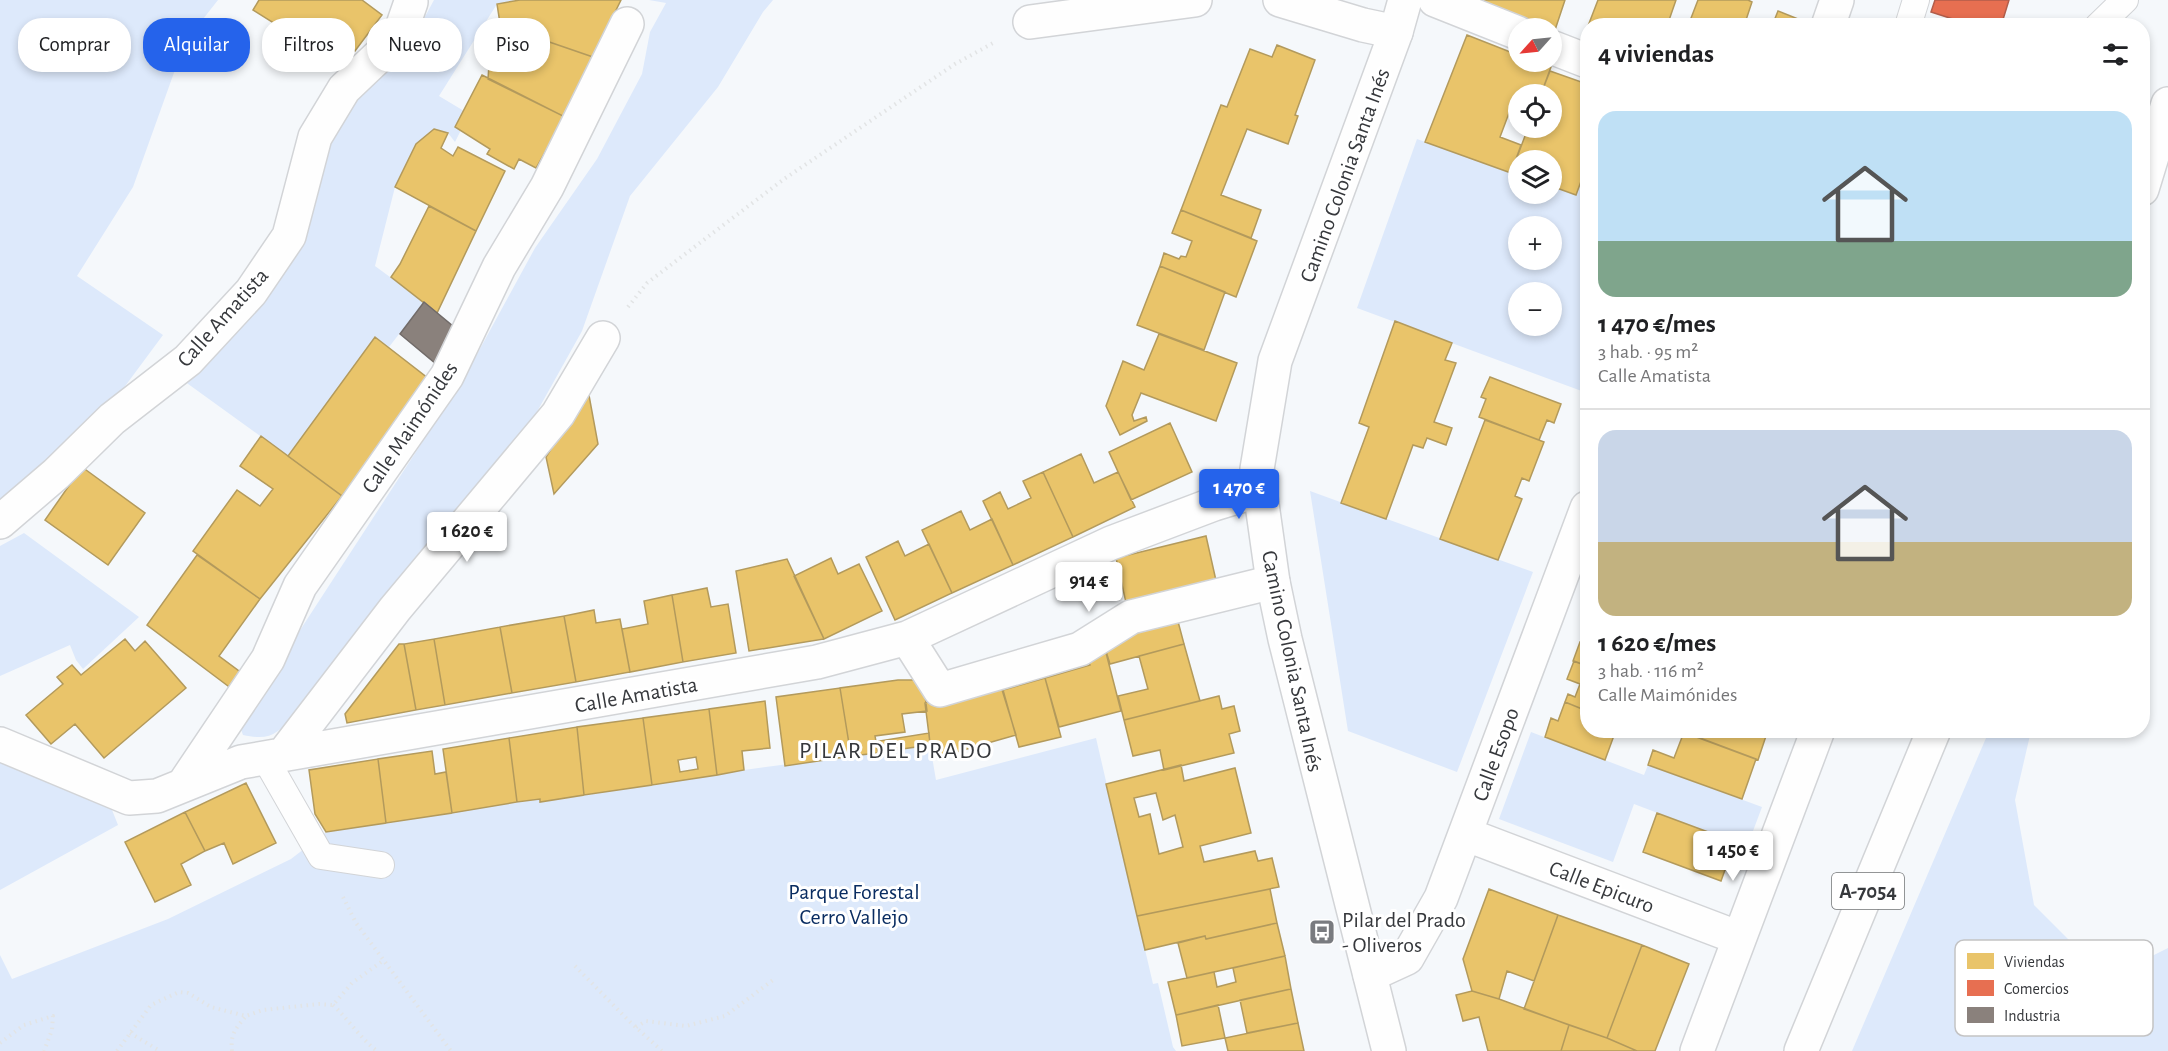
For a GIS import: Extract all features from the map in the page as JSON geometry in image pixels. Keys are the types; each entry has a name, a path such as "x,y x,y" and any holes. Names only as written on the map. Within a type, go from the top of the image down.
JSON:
{"street":[{"path":"1030,22 1195,0"},
{"path":"1280,0 1363,25 1396,32"},
{"name":"Camino Colonia Santa Inés","path":"1389,1051 1320,783 1273,582 1257,469 1275,361 1396,32 1405,0"},
{"path":"1435,0 1508,29"},
{"path":"1831,18 1837,0"},
{"name":"Calle Amatista","path":"0,522 56,474 112,419 188,360 251,292 289,236 315,137 344,89 384,51 402,28 411,2"},
{"name":"Calle Maimónides","path":"184,784 268,659 300,586 447,376 500,267 547,187 627,24"},
{"path":"1562,51 1580,58"},
{"path":"2150,163 2168,104"},
{"path":"274,756 558,414 603,338"},
{"name":"Calle Amatista","path":"0,744 129,798 157,796 241,762 817,662 907,638 1111,543 1214,504 1260,490"},
{"name":"Calle Esopo","path":"1370,975 1407,958 1441,898 1580,527"},
{"path":"907,638 940,690 1080,649 1131,617 1273,582"},
{"path":"1697,1051 1815,738"},
{"name":"A-7054","path":"1801,1051 1931,738"},
{"name":"Calle Epicuro","path":"1465,834 1739,938"}],"lane":[{"path":"1910,18 1916,0"},
{"path":"2106,18 2125,0"},
{"path":"274,756 321,855 381,865"}],"path":[{"path":"603,338 647,283 784,179 955,64 1030,22"},
{"path":"321,855 356,923 451,1051"},
{"path":"333,1005 352,983 384,960"},
{"path":"575,966 662,1051"},
{"path":"636,1027 646,1021 686,1026 725,1016 773,980"},
{"path":"117,1051 151,1005 179,992 188,993 211,1007 246,1016"},
{"path":"232,1051 233,1031 246,1016 263,1010 319,1004 333,1005 347,1018 364,1041 377,1051"},
{"path":"0,1043 24,1025 53,1016 52,1030 44,1051"},
{"path":"130,1033 160,1051"}],"green space":[{"path":"0,0 218,0 204,18 143,18 143,72 174,72 133,187 77,276 163,335 120,393 24,485 0,501"},
{"path":"434,0 520,0 497,4 488,18 474,18 474,40 462,60 462,18 424,18"},
{"path":"649,0 773,0 763,12 718,87 630,196 582,331 524,435 295,715 278,731 267,736 243,735 239,724 464,378 535,248 597,159 642,74 650,32 666,3"},
{"path":"380,72 454,72 439,96 464,111 455,126 461,130 455,142 448,133 434,129 416,144 395,187 375,266 424,302 389,347 375,337 288,456 184,381 257,306 335,118"},
{"path":"1417,139 1508,171 1508,204 1562,204 1562,190 1576,195 1580,184 1580,390 1357,308"},
{"path":"1310,491 1533,572 1457,772 1348,731"},
{"path":"24,533 139,617 83,669 76,660 70,645 0,676 0,546"},
{"path":"1531,732 1644,775 1648,765 1762,807 1747,847 1634,804 1613,862 1499,819"},
{"name":"Parque Forestal Cerro Vallejo","path":"1096,738 1153,984 1158,983 1173,1047 1176,1051 0,1051 0,955 12,979 168,919 291,859 326,832 517,802 540,799 541,802 744,770 930,745 936,780"},
{"path":"1986,738 2029,738 2015,800 2034,905 2069,940 1955,940 1955,1036 2153,1036 2153,956 2168,948 2168,1051 1852,1051"},
{"path":"0,760 110,805 118,825 0,890"}],"building: Viviendas":[{"path":"259,0 362,0 382,15 380,18 367,18 367,35 355,51 355,18 266,18 253,10"},
{"path":"520,0 621,0 593,57 550,42 550,18 499,18 497,4"},
{"path":"1479,0 1565,0 1559,18 1515,18"},
{"path":"1598,0 1676,0 1670,18 1591,18"},
{"path":"1698,0 1748,0 1752,2 1747,18 1691,18"},
{"path":"1778,11 1796,18 1775,18"},
{"path":"1467,35 1508,51 1508,72 1549,72 1545,84 1508,84 1508,116 1500,137 1521,145 1519,150 1508,150 1508,172 1425,142"},
{"path":"550,42 593,57 569,119 488,79 488,72 550,72"},
{"path":"1277,45 1315,60 1295,115 1298,116 1288,144 1247,129 1221,195 1261,210 1251,238 1181,210 1221,105 1227,107 1250,49 1272,57"},
{"path":"1550,72 1580,82 1580,184 1576,195 1562,190 1562,150 1520,150 1524,138 1562,138 1562,84 1545,84"},
{"path":"482,75 565,117 536,168 519,159 514,169 487,154 490,149 455,127"},
{"path":"434,129 448,133 441,148 453,156 458,147 505,171 476,231 395,187 416,144"},
{"path":"429,206 476,231 437,313 391,277 400,264"},
{"path":"1181,210 1257,241 1236,297 1160,266 1164,253 1179,259 1181,256 1186,257 1192,241 1172,233"},
{"path":"1160,266 1225,292 1204,350 1137,325"},
{"path":"1395,321 1452,343 1445,360 1456,363 1434,422 1452,428 1446,445 1427,438 1423,448 1413,445 1386,519 1341,503 1369,427 1359,423"},
{"path":"1159,334 1237,363 1216,421 1141,393 1132,415 1134,421 1146,417 1147,421 1120,435 1106,406 1123,361 1144,370"},
{"path":"375,337 429,379 342,496 288,456"},
{"path":"1490,377 1561,404 1554,423 1547,420 1539,440 1479,417 1486,399 1481,397"},
{"path":"588,390 598,444 554,494 546,457"},
{"path":"1485,420 1544,442 1529,481 1522,478 1515,496 1522,499 1498,560 1440,539"},
{"path":"1170,423 1192,472 1131,500 1109,452"},
{"path":"261,436 342,496 260,599 193,551 237,490 260,506 273,489 240,466"},
{"path":"1081,454 1094,483 1118,472 1135,507 1073,537 1043,472"},
{"path":"82,467 145,513 108,565 45,520"},
{"path":"1043,472 1073,537 1013,565 983,501 1000,492 1008,509 1031,498 1023,481"},
{"path":"961,511 970,530 992,519 1013,565 952,593 922,530"},
{"path":"1206,536 1217,585 1127,607 1116,558"},
{"path":"898,541 905,556 929,544 952,593 895,620 866,557"},
{"path":"197,555 260,599 219,656 243,674 232,689 147,625"},
{"path":"831,558 838,574 859,564 882,611 824,639 794,576"},
{"path":"787,559 824,639 749,651 736,571"},
{"path":"707,588 711,607 728,604 736,653 683,662 672,595"},
{"path":"672,595 683,662 630,672 622,629 648,624 644,601"},
{"path":"594,610 596,623 620,619 630,672 576,682 564,616"},
{"path":"1176,614 1184,644 1110,664 1104,645"},
{"path":"564,616 576,682 512,693 500,627"},
{"path":"500,627 512,693 445,705 434,639"},
{"path":"125,639 135,651 145,641 186,688 104,758 75,724 51,744 26,715 63,684 57,677 72,665 81,675"},
{"path":"434,639 445,705 416,710 404,644"},
{"path":"1580,642 1580,664 1573,661"},
{"path":"399,644 404,644 416,710 347,723 345,714"},
{"path":"1184,644 1200,701 1124,720 1118,696 1148,689 1139,656"},
{"path":"1104,645 1121,711 1059,727 1045,678 1090,665 1086,653"},
{"path":"1574,661 1580,663 1580,684 1567,679"},
{"path":"1045,678 1061,737 1019,747 1003,690"},
{"path":"898,680 923,680 927,711 902,714 905,732 875,736 878,753 851,756 840,688"},
{"path":"999,680 1016,735 932,759 925,703"},
{"path":"1580,684 1580,708 1565,702 1568,694 1575,697"},
{"path":"840,688 851,756 785,766 776,697"},
{"path":"1219,696 1222,709 1234,706 1240,731 1229,734 1234,753 1164,770 1160,750 1133,756 1124,720"},
{"path":"765,701 770,748 742,751 744,770 717,775 709,709"},
{"path":"1565,702 1580,708 1580,738 1613,738 1605,760 1545,737 1551,718 1558,721"},
{"path":"709,709 717,775 652,785 643,718","holes":["696,757 698,769 680,772 678,760"]},
{"path":"643,718 652,785 584,795 577,727"},
{"path":"577,727 584,795 540,802 540,799 517,802 509,738"},
{"path":"929,733 930,745 881,752 879,741"},
{"path":"509,738 517,802 452,813 443,749"},
{"path":"1682,738 1700,738 1756,759 1742,799 1648,765 1653,750 1674,758"},
{"path":"1699,738 1765,738 1758,760"},
{"path":"432,751 435,774 446,772 452,813 386,823 378,759"},
{"path":"378,759 386,823 326,832 315,814 309,770"},
{"path":"1181,765 1184,781 1235,768 1251,833 1200,846 1204,862 1255,851 1258,861 1272,858 1279,887 1137,916 1106,784","holes":["1156,793 1163,820 1175,815 1183,847 1159,854 1150,814 1139,817 1134,798"]},
{"path":"246,783 276,843 233,864 224,843 205,851 185,812"},
{"path":"185,812 205,851 181,864 191,885 155,902 125,842"},
{"path":"1657,813 1735,842 1721,881 1643,852"},
{"path":"1270,889 1277,923 1145,950 1137,916"},
{"path":"1489,889 1558,915 1534,981 1507,971 1499,999 1472,991 1463,959"},
{"path":"1558,915 1642,945 1607,1038 1524,1009"},
{"path":"1277,923 1285,956 1187,978 1178,943"},
{"path":"1642,945 1689,964 1655,1051 1637,1051 1607,1038"},
{"path":"1285,956 1291,989 1176,1015 1168,982 1214,972 1217,987 1236,982 1233,968"},
{"path":"1291,989 1298,1023 1247,1033 1240,1000"},
{"path":"1472,991 1569,1025 1561,1051 1488,1051 1479,1017 1463,1021 1456,995"},
{"path":"1218,1005 1225,1038 1182,1046 1176,1015"},
{"path":"1298,1023 1304,1051 1228,1051 1225,1038"},
{"path":"1569,1025 1607,1038 1637,1051 1561,1051"}],"building: Comercios":[{"path":"1935,0 2009,0 2003,18 1950,18 1931,12"}],"building: Industria":[{"path":"424,302 454,327 435,363 400,334"}],"place":[{"name":"Pilar del Prado - Oliveros","path":"1322,932"}],"district":[{"name":"PILAR DEL PRADO","path":"896,750"}]}
